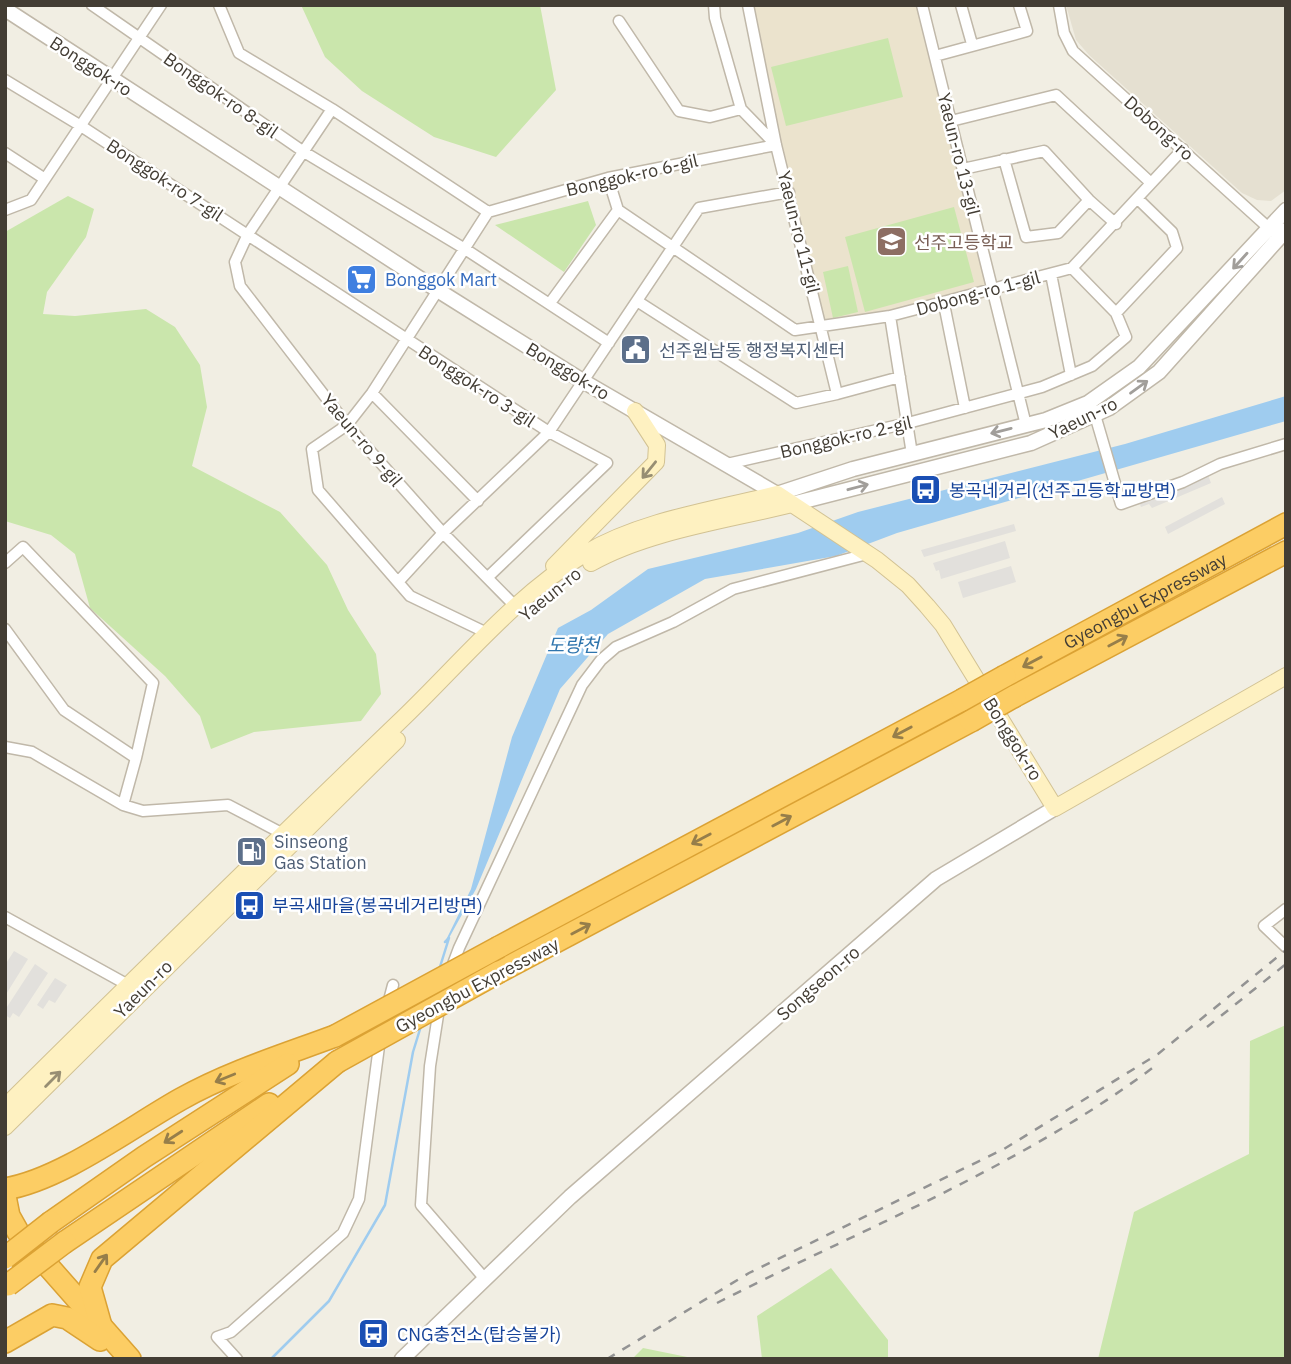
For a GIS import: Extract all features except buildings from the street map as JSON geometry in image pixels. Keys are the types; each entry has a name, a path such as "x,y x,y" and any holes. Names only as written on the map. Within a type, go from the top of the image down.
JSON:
{"highway":[{"name":"Gyeongbu Expressway","path":"5,1258 51,1222 186,1129 335,1036 1286,524"},
{"name":"Gyeongbu Expressway","path":"7,1286 65,1242 222,1134 337,1062 499,972 1286,552"},
{"path":"5,1189 63,1167 208,1086 335,1036"},
{"path":"101,1333 90,1287 102,1259 337,1062"},
{"path":"5,1196 9,1216 18,1232 101,1333 117,1359"},
{"path":"5,1234 101,1333 130,1359"},
{"path":"5,1342 52,1315 67,1318 101,1333"}],"main road":[{"path":"517,608 656,462 657,444 635,411"},
{"name":"Yaeun-ro","path":"5,1127 489,634 568,565 611,540 777,494"},
{"name":"Bonggok-ro","path":"777,494 908,585 943,625 1055,808"},
{"name":"Yaeun-ro","path":"5,1107 128,985 536,602 570,574 620,550 792,504"},
{"name":"Songseon-ro","path":"1055,808 1286,676"}],"street":[{"name":"Bonggok-ro 8-gil","path":"92,5 304,152"},
{"path":"5,209 31,200 161,5"},
{"path":"219,5 239,53 332,109 488,212 372,393 347,425 312,449 318,490 410,596 489,634"},
{"path":"714,5 715,18 741,109 776,145"},
{"name":"Yaeun-ro 11-gil","path":"748,5 776,145 823,328 837,394"},
{"name":"Yaeun-ro 13-gil","path":"922,5 1026,425"},
{"path":"961,5 972,44"},
{"path":"935,56 1027,31 1019,5"},
{"name":"Dobong-ro","path":"1059,5 1064,33 1073,51 1278,232"},
{"name":"Bonggok-ro","path":"5,9 439,291 581,380 777,494"},
{"path":"619,21 679,111 710,117 741,109"},
{"name":"Bonggok-ro 7-gil","path":"5,80 81,125 406,339"},
{"path":"951,121 1056,95 1151,183"},
{"path":"248,234 332,109"},
{"name":"Bonggok-ro 6-gil","path":"488,212 608,178 776,145"},
{"name":"Dobong-ro 1-gil","path":"618,210 795,330 823,328 944,303 1072,268 1183,149"},
{"path":"963,169 1044,151 1089,200 1116,223"},
{"path":"304,152 465,249 610,343"},
{"path":"5,153 45,179"},
{"path":"1004,159 1026,237 1058,233 1089,200"},
{"path":"550,303 618,210 608,178"},
{"name":"Bonggok-ro 3-gil","path":"398,582 443,533 549,432 581,380 610,343 699,208 789,192"},
{"path":"1072,268 1116,313 1177,248 1172,232 1138,199"},
{"name":"Yaeun-ro","path":"792,504 1031,443 1109,408 1159,372 1278,232 1286,210"},
{"name":"Yaeun-ro","path":"777,494 912,454 1026,425 1088,403 1139,367 1278,232"},
{"name":"Yaeun-ro 9-gil","path":"248,234 238,255 235,270 240,286 347,425 443,533 517,608"},
{"path":"1051,274 1071,375"},
{"path":"637,301 796,402 900,377"},
{"path":"944,303 965,408"},
{"name":"Bonggok-ro 2-gil","path":"727,464 908,423 1018,394 1071,375 1092,366 1126,337 1116,313"},
{"path":"890,316 912,454"},
{"name":"Bonggok-ro 3-gil","path":"406,339 549,432 607,463 488,577"},
{"path":"372,393 478,501"},
{"path":"1095,415 1121,504 1183,482 1220,464 1286,444"},
{"path":"5,563 23,547 153,683 122,805"},
{"path":"485,1279 421,1205 430,1066 441,996 459,948 582,685 601,660 616,647 673,622 733,589 866,554"},
{"path":"5,629 64,710 136,758"},
{"path":"5,747 32,752 122,805 143,811 228,805 288,837"},
{"name":"Songseon-ro","path":"402,1359 570,1197 936,879 1055,808"},
{"path":"1286,909 1264,926 1286,947"},
{"path":"5,917 128,985"},
{"path":"237,1359 218,1337 231,1332 343,1233 359,1199 381,1031 393,985"}],"shaded area":[{"name":"선주고등학교","path":"748,5 922,5 993,291 823,328"},
{"path":"1066,5 1286,5 1286,190 1271,201 1257,200 1242,193 1089,55 1076,40"},
{"path":"1208,475 1211,483 1152,508 1149,504 1141,507 1139,502"},
{"path":"1222,497 1225,504 1168,534 1165,527"},
{"path":"1014,524 1016,531 924,557 921,550"},
{"path":"1005,541 1010,558 941,579 939,570 936,571 933,563"},
{"path":"1011,566 1016,582 963,598 958,582"},
{"path":"14,951 28,959 5,996 5,965"},
{"path":"35,964 48,973 19,1017 13,1013 10,1018 5,1015 5,1010"},
{"path":"55,978 67,985 55,1003 49,1000 43,1009 37,1005"}],"green space":[{"path":"301,5 540,5 556,90 496,157 434,137 362,91 325,57"},
{"path":"888,38 903,97 786,126 771,67"},
{"path":"68,196 94,209 86,237 47,292 43,314 75,316 146,309 175,327 200,365 207,407 192,466 280,512 327,565 348,610 376,654 381,694 361,721 254,732 211,749 200,716 165,676 90,608 75,554 51,535 5,521 5,232"},
{"path":"588,201 596,225 564,272 495,225"},
{"path":"954,207 974,282 865,312 845,237"},
{"path":"848,266 858,312 833,318 823,272"},
{"path":"1286,1025 1286,1359 1098,1359 1134,1212 1249,1154 1250,1041"},
{"path":"831,1268 888,1340 888,1359 762,1359 757,1316"},
{"path":"643,1348 697,1359 632,1359"}],"water":[{"name":"도량천","path":"1286,396 1286,421 897,533 836,556 705,579 608,634 560,689 476,889 445,942 471,889 512,737 558,628 591,610 648,569 798,533 858,512 1125,444"}],"waterway":[{"path":"439,970 449,938 445,942"},
{"path":"271,1359 329,1301 385,1205 413,1052 421,1026"}],"railway":[{"path":"607,1359 749,1273 1004,1149 1158,1054 1286,950"},
{"path":"1207,1027 1286,964"},
{"path":"717,1303 1000,1164 1108,1099 1159,1063"}],"place":[{"name":"선주고등학교","path":"891,242"},
{"name":"Bonggok Mart","path":"362,279"},
{"name":"선주원남동 행정복지센터","path":"636,350"},
{"name":"봉곡네거리(선주고등학교방면)","path":"926,490"},
{"name":"Sinseong Gas Station","path":"251,851"},
{"name":"부곡새마을(봉곡네거리방면)","path":"249,905"},
{"name":"CNG충전소(탑승불가)","path":"374,1334"}]}
